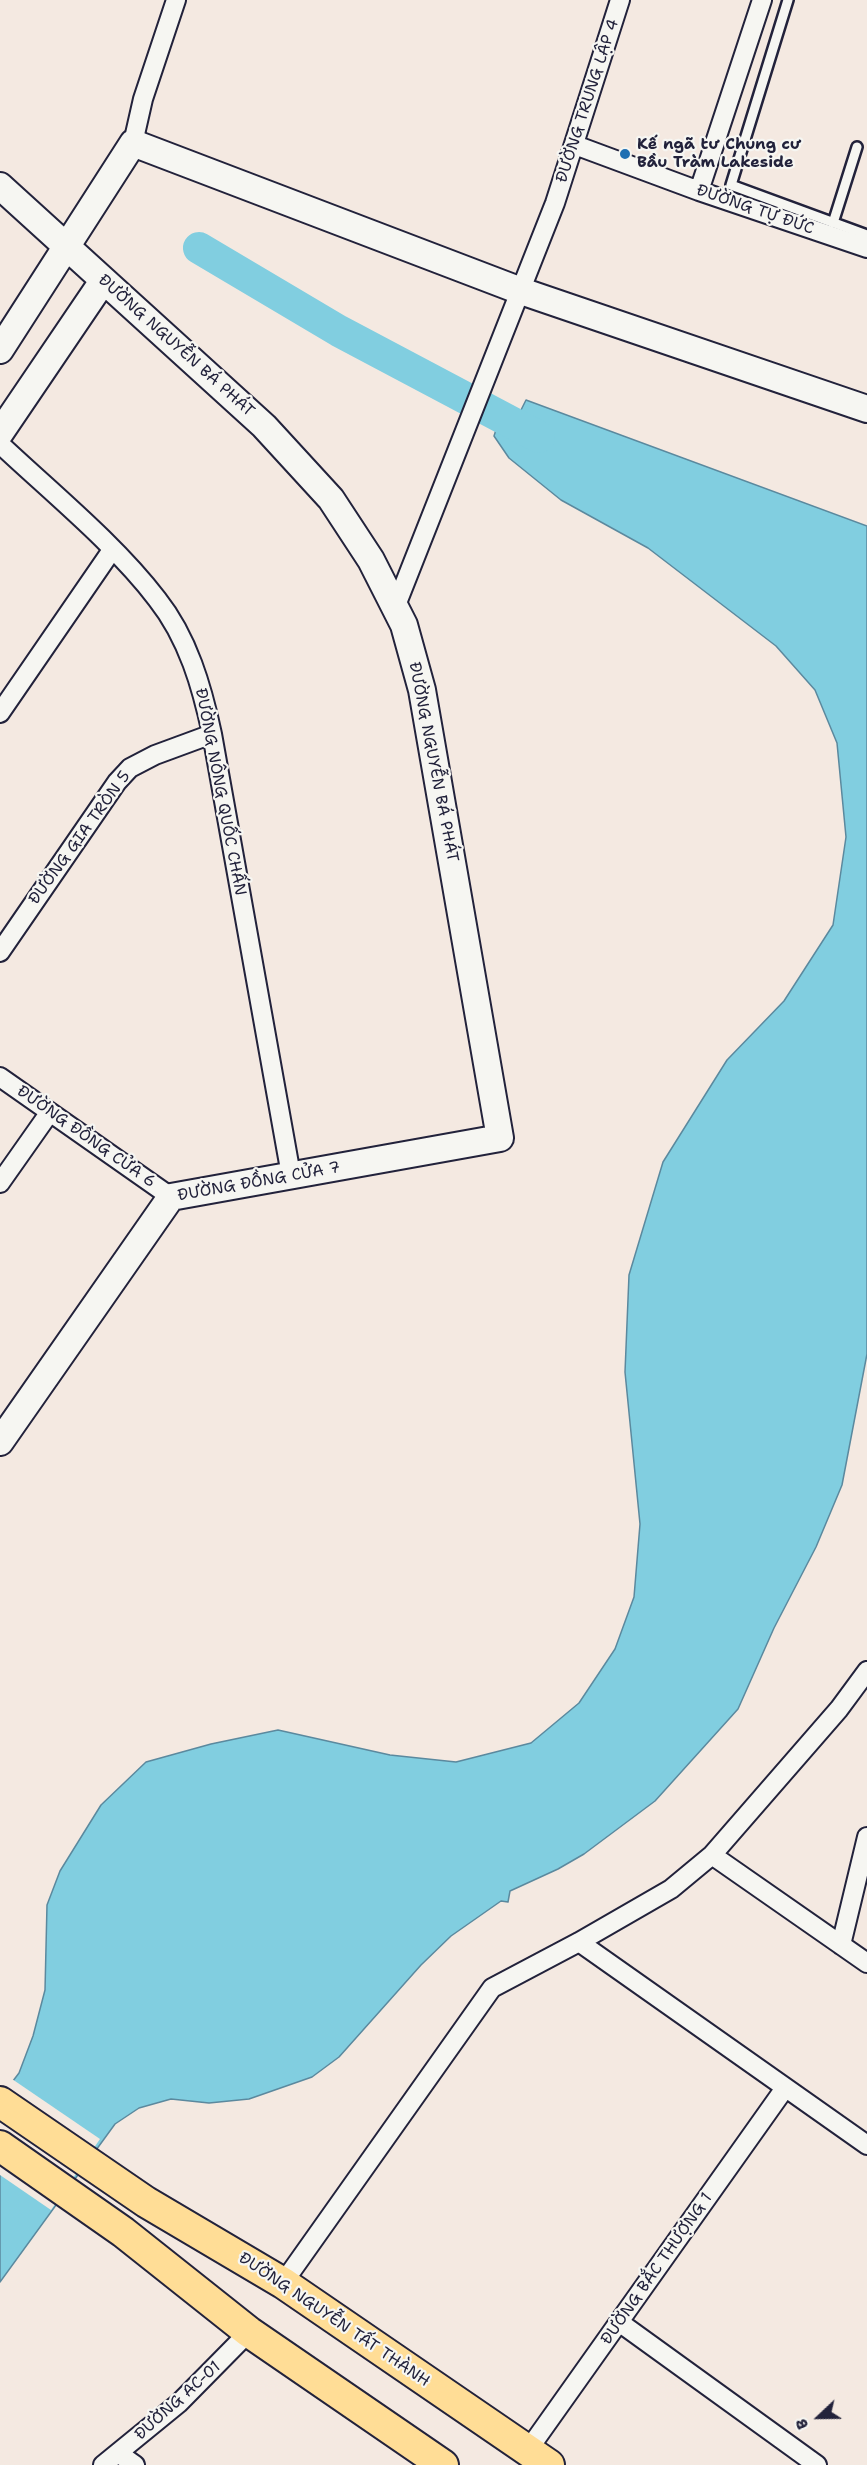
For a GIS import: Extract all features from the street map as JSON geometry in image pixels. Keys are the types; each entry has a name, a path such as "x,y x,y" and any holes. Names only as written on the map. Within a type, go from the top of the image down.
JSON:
{"main road":[{"name":"ĐƯỜNG NGUYỄN TẤT THÀNH","path":"0,2102 146,2202 284,2283 538,2458"},
{"path":"0,2146 123,2232 249,2332 442,2465"}],"street":[{"path":"0,350 133,143 143,99 176,0"},
{"name":"ĐƯỜNG TRUNG LẬP 4","path":"395,608 555,203 620,0"},
{"path":"699,191 762,0"},
{"path":"133,143 521,291 867,409"},
{"name":"ĐƯỜNG TỰ ĐỨC","path":"575,145 699,191 867,248"},
{"name":"ĐƯỜNG NGUYỄN BÁ PHÁT","path":"0,186 264,426 331,499 371,560 404,625 422,690 500,1138"},
{"path":"0,433 103,281"},
{"name":"ĐƯỜNG NÔNG QUỐC CHẤN","path":"0,444 112,550 158,599 184,643 203,692 212,734 291,1175"},
{"path":"0,713 112,550"},
{"name":"ĐƯỜNG GIA TRÒN 5","path":"0,952 117,782 130,768 155,755 212,734"},
{"name":"ĐƯỜNG ĐỒNG CỬA 6","path":"0,1077 171,1197"},
{"path":"0,1183 50,1112"},
{"name":"ĐƯỜNG ĐỒNG CỬA 7","path":"4,1428 171,1197 500,1138"},
{"path":"284,2283 492,1988 579,1942 671,1889 712,1856 839,1709 867,1671"},
{"path":"841,1945 867,1837"},
{"path":"712,1856 867,1963"},
{"path":"579,1942 867,2145"},
{"name":"ĐƯỜNG BẮC THƯỢNG 1","path":"538,2458 619,2322 785,2088"},
{"path":"619,2322 816,2465"},
{"name":"ĐƯỜNG AC-01","path":"103,2465 179,2403 249,2332"},
{"path":"118,2453 135,2465"}],"lane":[{"path":"788,0 730,186 867,235"},
{"path":"833,223 857,147"}],"water":[{"path":"526,400 867,526 867,1354 842,1485 816,1547 774,1628 738,1709 655,1801 584,1854 510,1891 508,1902 501,1901 451,1936 421,1965 339,2057 312,2077 249,2099 209,2103 171,2099 139,2108 115,2124 0,2282 0,2098 19,2073 33,2036 45,1990 47,1905 60,1871 101,1805 146,1762 211,1744 278,1730 390,1755 456,1762 531,1743 579,1703 615,1649 634,1597 640,1524 625,1372 629,1275 663,1162 727,1060 784,1001 833,925 846,837 837,743 815,690 776,646 648,548 561,500 509,458 494,436 502,411 521,410"}],"pier":[{"path":"12,2079 100,2139 51,2210 0,2175 0,2096"}],"waterway":[{"path":"199,248 339,331 539,437"}],"place":[{"name":"Kế ngã tư Chung cư Bầu Tràm Lakeside","path":"625,154"}]}
